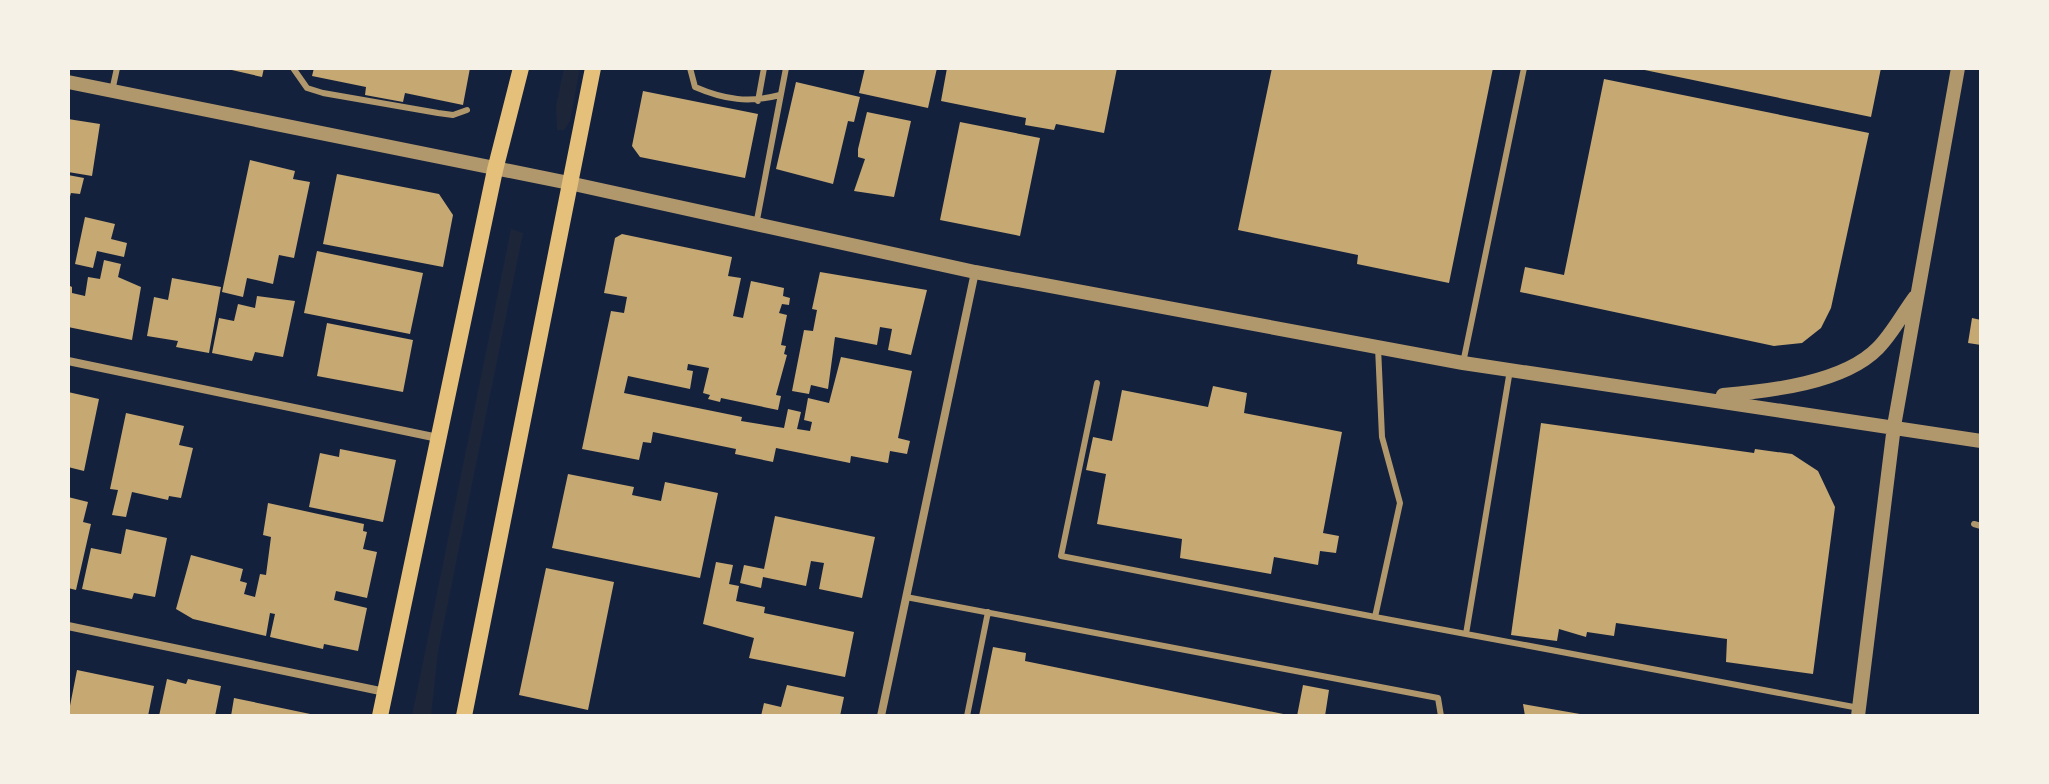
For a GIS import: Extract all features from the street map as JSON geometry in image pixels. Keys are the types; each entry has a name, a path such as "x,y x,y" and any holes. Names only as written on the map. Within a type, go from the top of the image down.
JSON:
{"main road":[{"path":"380,716 495,170 521,68"},
{"path":"464,716 593,68"}],"street":[{"path":"1859,712 1894,426 1958,68"},
{"path":"68,82 569,183 975,272 1463,363 1981,441"},
{"path":"881,716 975,272"},
{"path":"1701,397 1797,385 1837,372 1877,350 1918,294"},
{"path":"68,361 438,438"},
{"path":"68,626 385,692"}],"lane":[{"path":"112,91 117,68"},
{"path":"293,68 307,88 323,93 453,115 467,110"},
{"path":"690,68 695,87 720,98 758,101 780,95"},
{"path":"758,101 764,68"},
{"path":"756,225 786,68"},
{"path":"1463,363 1524,68"},
{"path":"1375,617 1400,503 1382,437 1378,347"},
{"path":"1466,634 1510,370"},
{"path":"1097,383 1061,556 1859,712"},
{"path":"906,597 1438,698 1441,716"},
{"path":"967,716 988,612"}],"shaded area":[{"path":"564,68 580,68 570,121 564,130 557,130 556,106"},
{"path":"511,229 523,233 438,652 431,716 412,716"}],"building":[{"path":"223,68 264,68 262,77"},
{"path":"314,68 470,68 463,105 405,93 403,102 365,95 366,87 312,76"},
{"path":"865,68 937,68 928,108 859,93"},
{"path":"947,68 1117,68 1104,133 1056,124 1054,130 1025,125 1026,118 941,101"},
{"path":"1272,68 1493,68 1449,283 1357,264 1358,255 1238,230"},
{"path":"1635,68 1881,68 1871,117"},
{"path":"1604,79 1869,133 1831,308 1821,328 1802,343 1774,346 1520,292 1525,267 1564,275"},
{"path":"796,82 860,97 854,122 848,121 833,184 776,169"},
{"path":"643,91 758,114 745,178 640,157 632,146"},
{"path":"867,112 911,121 894,197 854,191 865,159 858,157 858,149"},
{"path":"68,119 100,124 92,176 68,172"},
{"path":"960,122 1040,138 1020,236 940,220"},
{"path":"250,160 295,171 293,179 310,182 294,258 279,255 273,284 247,278 243,297 222,292"},
{"path":"337,174 439,194 453,215 443,267 323,244"},
{"path":"68,175 84,178 80,194 71,193 69,200"},
{"path":"85,217 115,224 111,239 127,243 124,257 97,251 93,268 75,264"},
{"path":"622,234 732,257 728,276 741,278 733,316 743,318 751,281 784,288 783,296 790,298 789,305 782,304 779,313 787,315 781,345 786,346 784,354 787,355 776,395 781,396 778,410 721,398 720,402 708,399 710,395 703,393 709,368 688,364 687,370 693,371 690,389 628,376 624,393 784,428 788,409 801,412 797,429 810,431 812,422 804,420 808,398 829,403 841,357 912,371 898,438 910,441 907,454 890,451 888,463 851,456 850,463 776,448 773,462 735,454 736,449 653,432 651,443 643,442 639,460 582,449 611,311 624,313 627,297 604,293 615,238"},
{"path":"317,251 423,273 410,334 304,313"},
{"path":"104,260 121,264 118,277 141,287 132,340 68,327 68,285 72,287 72,293 85,296 88,277 100,279"},
{"path":"820,272 927,290 911,355 888,350 892,329 880,327 877,345 835,337 828,389 811,385 809,394 792,391 804,330 813,331 817,310 812,309"},
{"path":"172,278 221,287 209,353 176,347 178,341 147,336 154,297 168,300"},
{"path":"257,296 295,301 283,357 255,352 252,361 212,353 219,318 234,321 238,304 255,308"},
{"path":"1972,318 1981,320 1981,345 1968,343"},
{"path":"327,323 413,340 403,392 317,376"},
{"path":"1213,386 1247,393 1244,413 1342,432 1323,533 1339,536 1336,553 1320,551 1318,565 1274,557 1271,574 1180,558 1182,539 1097,524 1106,474 1086,470 1093,437 1112,441 1122,390 1208,407"},
{"path":"68,392 99,399 84,471 68,467"},
{"path":"126,413 184,426 179,445 193,448 181,498 169,496 168,500 132,492 126,517 112,515 118,490 110,489"},
{"path":"1541,423 1754,453 1755,449 1792,454 1818,471 1835,507 1813,674 1726,662 1727,639 1616,623 1614,636 1587,632 1586,637 1559,629 1557,641 1511,635"},
{"path":"340,449 396,460 383,522 309,507 320,453 339,457"},
{"path":"568,474 634,487 632,495 661,501 665,482 718,493 700,578 552,548"},
{"path":"68,497 88,502 83,522 91,524 76,590 68,588"},
{"path":"268,503 364,524 363,531 367,532 363,549 377,552 367,598 336,591 334,600 367,608 358,651 324,644 323,649 270,637 275,614 270,613 266,636 193,619 176,609 191,555 243,569 240,581 247,583 244,594 255,597 260,574 266,575 271,537 263,535"},
{"path":"775,516 875,537 862,598 819,589 824,563 811,561 806,586 763,577 761,588 740,583 744,565 764,569"},
{"path":"126,529 167,538 155,597 134,593 132,599 82,589 91,548 121,554"},
{"path":"716,562 733,565 729,584 739,586 736,601 765,607 764,613 854,632 845,677 749,658 754,638 703,624"},
{"path":"546,568 614,582 588,710 519,695"},
{"path":"993,647 1026,653 1025,661 1293,716 979,716"},
{"path":"77,670 154,686 148,716 68,716"},
{"path":"167,679 186,684 188,679 221,686 215,716 159,716"},
{"path":"787,685 844,697 840,716 761,716 764,703 781,707"},
{"path":"1303,685 1329,690 1325,716 1297,716"},
{"path":"234,698 315,715 315,716 231,716"},
{"path":"1523,704 1580,714 1580,716 1525,716"}]}
